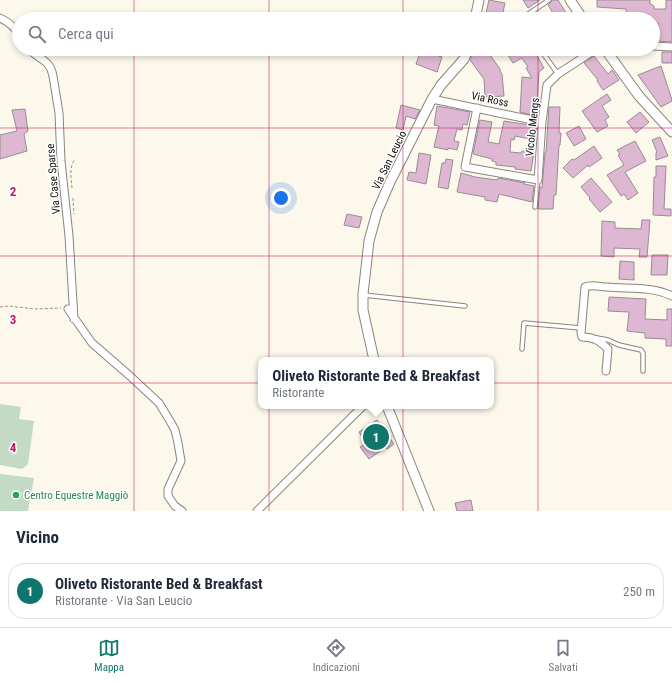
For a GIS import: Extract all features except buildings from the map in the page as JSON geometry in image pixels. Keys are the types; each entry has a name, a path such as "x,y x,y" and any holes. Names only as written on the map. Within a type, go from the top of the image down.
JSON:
{"street":[{"path":"476,12 479,0"},
{"path":"570,0 578,12"},
{"path":"0,18 12,26"},
{"path":"660,46 672,47"},
{"name":"Via Case Sparse","path":"38,56 49,65 52,70 59,113 61,161 71,260 74,319"},
{"name":"Via San Leucio","path":"373,357 363,310 363,294 369,241 377,212 390,182 432,99 441,85 465,56"},
{"name":"Vicolo Mengs","path":"538,180 542,122 547,85 558,74 585,56"},
{"path":"610,56 639,96 672,132"},
{"name":"Via Ross","path":"432,99 542,122"},
{"path":"477,108 465,167 538,180"},
{"path":"606,371 608,349 592,337 582,337 581,333 586,288 590,285 641,288 672,296"},
{"path":"68,309 92,343 159,403 170,420 178,443 181,461 168,489 168,496 174,506 182,511"},
{"path":"257,511 360,409"},
{"path":"388,409 429,511"}],"lane":[{"path":"531,12 549,0"},
{"path":"545,56 558,74"},
{"name":"Vicolo Mengs","path":"535,207 538,180"},
{"path":"363,294 465,306"},
{"path":"522,349 524,323 581,328"},
{"path":"592,337 608,340 619,345 641,350 644,353 644,371"}],"path":[{"path":"0,307 9,306 35,309 68,309"}],"green space":[{"path":"0,404 21,407 19,419 34,421 28,464 22,469 0,465"},
{"name":"Centro Equestre Maggiò","path":"0,474 34,478 28,511 0,511"}],"place":[{"name":"Oliveto Ristorante Bed & Breakfast","path":"376,437"},
{"name":"Centro Equestre Maggiò","path":"16,495"}]}
